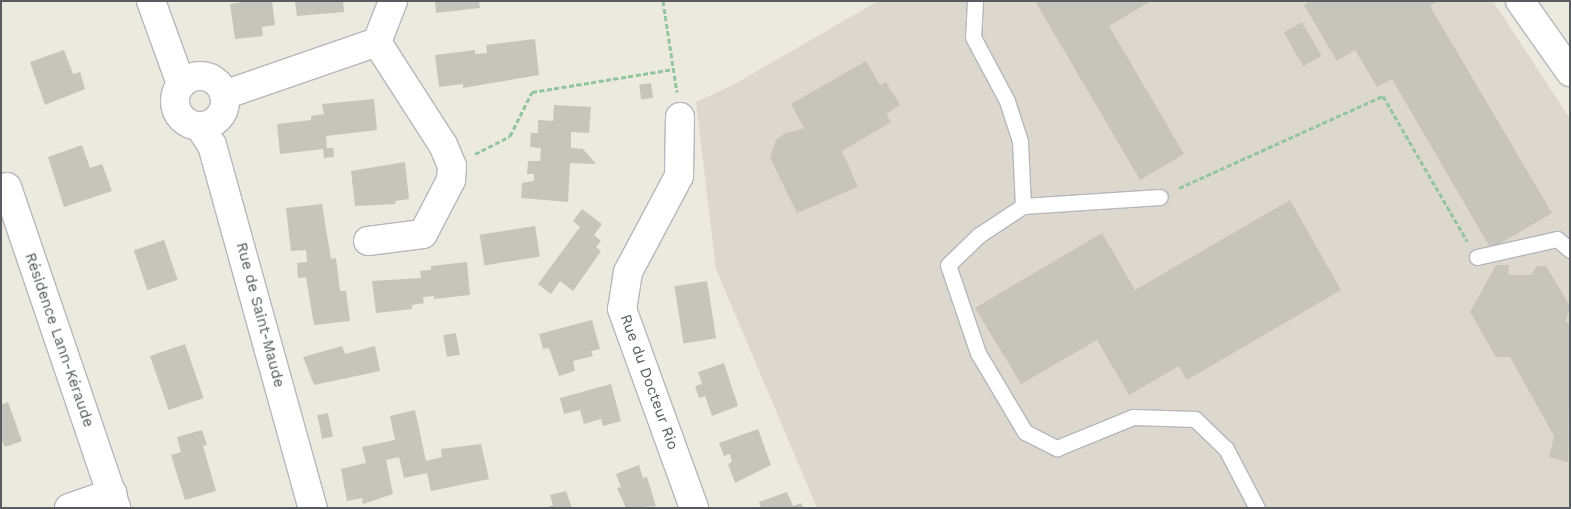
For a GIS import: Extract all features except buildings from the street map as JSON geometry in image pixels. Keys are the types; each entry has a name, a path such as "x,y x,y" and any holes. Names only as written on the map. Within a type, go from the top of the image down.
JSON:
{"street":[{"path":"151,1 181,84"},
{"path":"377,42 392,1"},
{"path":"1520,1 1570,72"},
{"path":"224,95 377,42"},
{"path":"368,241 423,234 451,180 452,166 443,145 377,42"},
{"path":"194,77 210,78 224,95 219,116 199,126 184,120 175,107 175,99 181,84 194,77"},
{"name":"Rue du Docteur Rio","path":"680,116 679,176 628,272 622,310 694,508"},
{"name":"Rue de Saint-Maude","path":"199,126 212,145 313,508"},
{"name":"Résidence Lann-Kéraude","path":"7,187 114,500 69,508"}],"lane":[{"path":"975,1 973,37 1007,101 1020,141 1023,206"},
{"path":"1160,197 1023,206 979,235 948,265 978,353 1025,432 1057,448 1133,418 1195,419 1226,449 1257,508"},
{"path":"1477,258 1557,239 1570,250"}],"path":[{"path":"663,1 680,116"},
{"path":"452,166 510,136 532,92 674,69"},
{"path":"1160,197 1383,96 1477,258"}],"shaded area":[{"path":"878,1 1493,1 1570,119 1570,508 817,508 716,269 696,102 733,85"}]}
